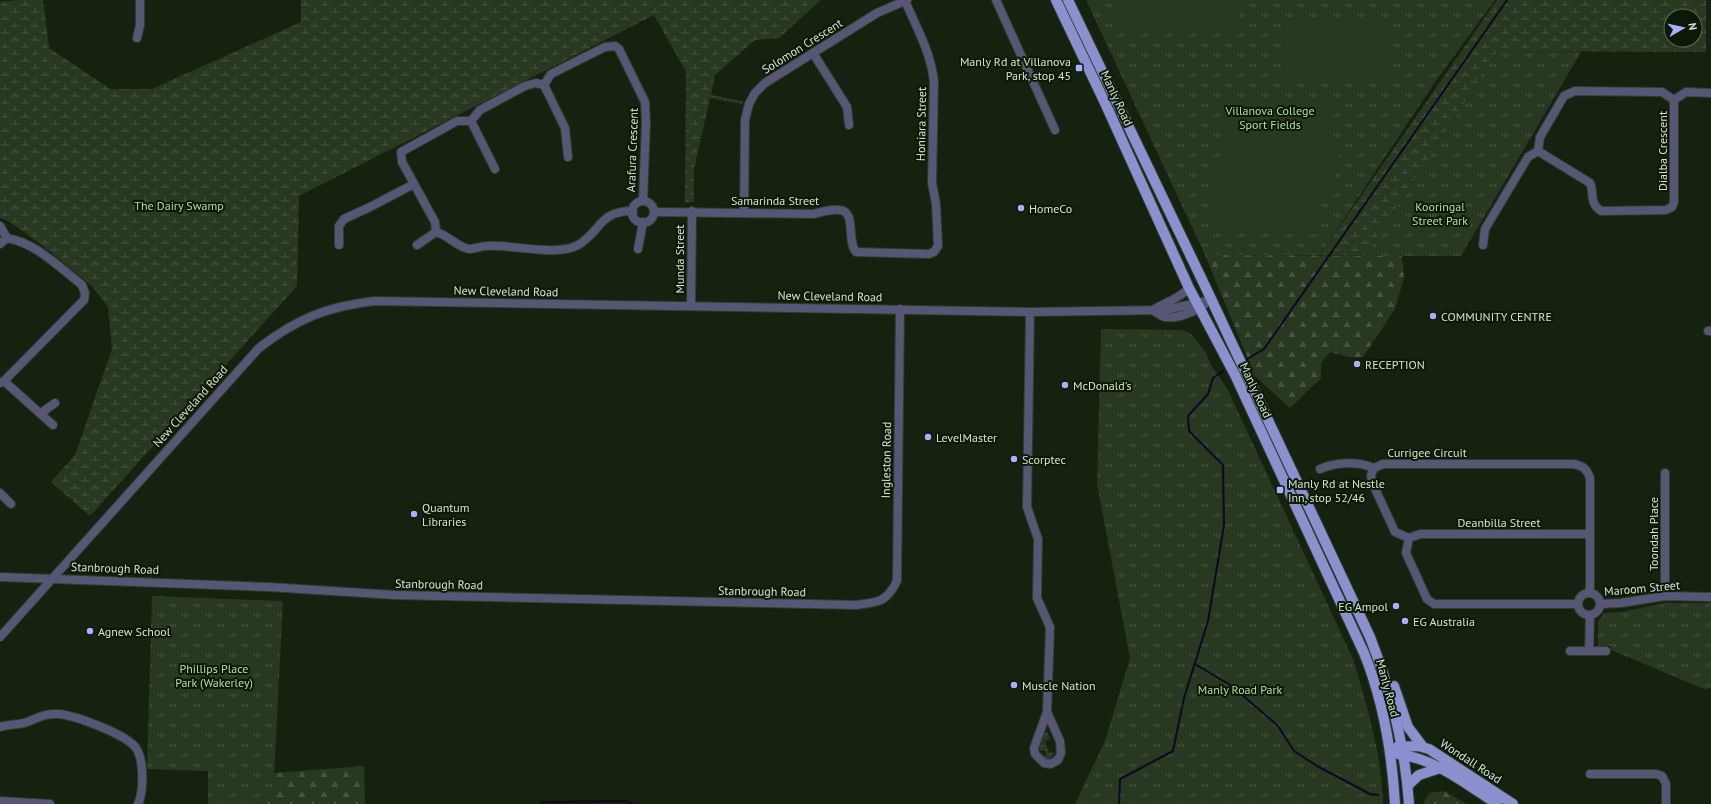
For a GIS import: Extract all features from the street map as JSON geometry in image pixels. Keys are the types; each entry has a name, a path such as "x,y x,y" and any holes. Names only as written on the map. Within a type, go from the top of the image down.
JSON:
{"main road":[{"name":"Manly Road","path":"1056,0 1105,103 1189,288 1229,364 1364,653 1376,689 1389,751 1395,804"},
{"name":"Manly Road","path":"1068,0 1373,645 1393,705 1403,751 1409,804"},
{"path":"1373,645 1380,651 1385,660 1408,727 1423,748"},
{"name":"Wondall Road","path":"1389,751 1403,751 1423,748 1434,752 1512,804"},
{"name":"Wondall Road","path":"1403,751 1440,768 1497,804"},
{"path":"1408,785 1418,775 1440,768"}],"street":[{"path":"136,38 140,25 140,0"},
{"name":"Solomon Crescent","path":"744,212 745,120 749,104 755,92 765,83 877,13 906,0"},
{"name":"Honiara Street","path":"906,0 930,55 933,68 932,184 936,204 938,246 934,252"},
{"path":"996,0 1055,130"},
{"name":"Arafura Crescent","path":"544,84 551,74 605,47 614,46 620,50 645,102 646,122 643,201"},
{"path":"813,53 847,107 849,126"},
{"path":"471,121 480,110 525,86 536,83 544,84 565,128 568,157"},
{"path":"1483,245 1485,229 1528,157 1538,151 1540,137 1564,96 1575,91 1662,92 1674,100 1686,92 1711,92"},
{"name":"Dialba Crescent","path":"1538,151 1590,183 1593,201 1596,207 1601,211 1666,210 1672,207 1674,202 1674,100"},
{"path":"436,232 435,222 400,157 405,149 457,121 471,121"},
{"path":"471,121 495,169"},
{"path":"339,245 339,226 344,219 414,184"},
{"path":"643,201 650,203 654,212 649,221 642,222 636,220 633,211 635,205 643,201"},
{"name":"Samarinda Street","path":"654,212 692,211 814,214 838,210 844,211 849,215 852,247 856,252 929,254 934,252"},
{"path":"436,232 446,235 469,249 486,246 562,250 576,246 582,242 609,215 616,212 633,211"},
{"name":"Munda Street","path":"691,306 692,211"},
{"path":"638,249 642,222"},
{"path":"0,226 7,238 17,240 40,252 82,285 85,293 84,300 2,382 41,413 53,425"},
{"path":"417,245 436,232"},
{"path":"0,244 7,238"},
{"name":"New Cleveland Road","path":"1153,311 1164,304 1179,298 1189,288"},
{"name":"New Cleveland Road","path":"0,637 259,348 278,333 306,318 329,309 352,303 375,301 1030,312 1153,311 1165,316 1185,314 1211,300"},
{"name":"Ingleston Road","path":"877,602 891,594 897,581 900,309"},
{"path":"1030,312 1027,506 1038,539 1037,598 1050,627 1047,712 1034,748 1035,754 1039,759 1044,763 1051,764 1058,760 1061,753 1060,741 1047,712"},
{"path":"41,413 55,403"},
{"path":"1320,469 1332,464 1363,464 1374,468"},
{"name":"Currigee Circuit","path":"1408,538 1396,532 1372,482 1374,468 1383,464 1579,465 1584,468 1590,478 1590,592"},
{"name":"Toondah Place","path":"1665,473 1665,596"},
{"path":"0,493 11,504"},
{"name":"Deanbilla Street","path":"1408,538 1420,534 1590,534"},
{"path":"1408,538 1406,553 1427,599 1434,604 1578,604"},
{"name":"Stanbrough Road","path":"0,577 261,586 395,595 856,605 877,602"},
{"path":"1590,592 1597,596 1600,604 1598,610 1590,615 1581,612 1578,604 1582,595 1590,592"},
{"name":"Maroom Street","path":"1600,604 1621,603 1665,596 1711,597"},
{"path":"1590,615 1590,651"},
{"path":"1570,651 1606,651"},
{"path":"0,727 9,724 23,723 42,715 58,714 75,716 126,740 135,747 140,756 142,767 140,799 138,804"},
{"path":"1590,774 1656,774 1662,776 1666,784 1666,804"},
{"path":"0,801 50,804"}],"green space":[{"name":"The Dairy Swamp","path":"17,0 43,0 49,48 110,89 152,89 301,22 301,0 821,0 779,38 755,40 715,75 711,95 743,101 742,104 710,98 694,169 694,202 685,203 686,72 654,15 299,196 297,286 90,516 51,482 75,455 112,349 108,307 93,287 43,246 10,222 0,218 0,2"},
{"name":"Villanova College Sport Fields","path":"1086,0 1495,0 1435,82 1320,255 1205,255"},
{"path":"1112,0 1238,0 1239,27 1113,28"},
{"path":"1497,0 1706,0 1706,52 1498,51 1365,256 1320,255"},
{"path":"1390,17 1389,80 1286,81 1285,19"},
{"name":"Kooringal Street Park","path":"1498,51 1581,52 1461,256 1365,256"},
{"path":"1222,101 1333,101 1333,137 1339,152 1339,166 1331,184 1319,194 1318,234 1212,232 1212,174 1229,174 1227,166 1222,166"},
{"path":"1205,255 1402,256 1404,278 1395,309 1363,357 1349,357 1330,352 1321,363 1321,378 1290,408 1255,376"},
{"name":"Manly Road Park","path":"1101,329 1182,330 1190,333 1206,353 1212,367 1227,388 1353,659 1377,749 1383,804 1075,804 1105,741 1130,658 1097,484"},
{"name":"Phillips Place Park (Wakerley)","path":"152,596 283,601 273,795 263,793 262,804 208,804 208,771 147,769"},
{"path":"1665,603 1711,603 1711,688 1704,689 1611,650 1611,646 1598,646 1598,621 1605,613 1621,612"},
{"path":"1047,732 1050,739 1045,741 1049,753 1054,752 1052,758 1045,760 1041,757 1046,754 1045,750 1040,751 1039,749 1044,733"},
{"path":"364,766 365,804 262,804 263,793 273,795 274,773"},
{"path":"1444,791 1467,804 1423,804 1429,793"}],"waterway":[{"path":"1247,359 1264,349 1507,0"},
{"path":"1119,804 1120,779 1173,751 1184,698 1208,621 1224,525 1223,465 1189,431 1188,416 1208,394 1213,378 1223,371"},
{"path":"1195,664 1232,686 1278,726 1294,751 1317,766 1370,794 1378,795"},
{"path":"541,804 542,802 625,801 633,804"}],"place":[{"name":"Manly Rd at Villanova Park, stop 45","path":"1079,68"},
{"name":"HomeCo","path":"1021,208"},
{"name":"COMMUNITY CENTRE","path":"1433,316"},
{"name":"RECEPTION","path":"1357,364"},
{"name":"McDonald's","path":"1065,385"},
{"name":"LevelMaster","path":"928,437"},
{"name":"Scorptec","path":"1014,459"},
{"name":"Manly Rd at Nestle Inn, stop 52/46","path":"1280,490"},
{"name":"Quantum Libraries","path":"414,514"},
{"name":"EG Ampol","path":"1396,606"},
{"name":"EG Australia","path":"1405,621"},
{"name":"Agnew School","path":"90,631"},
{"name":"Muscle Nation","path":"1014,685"}]}
